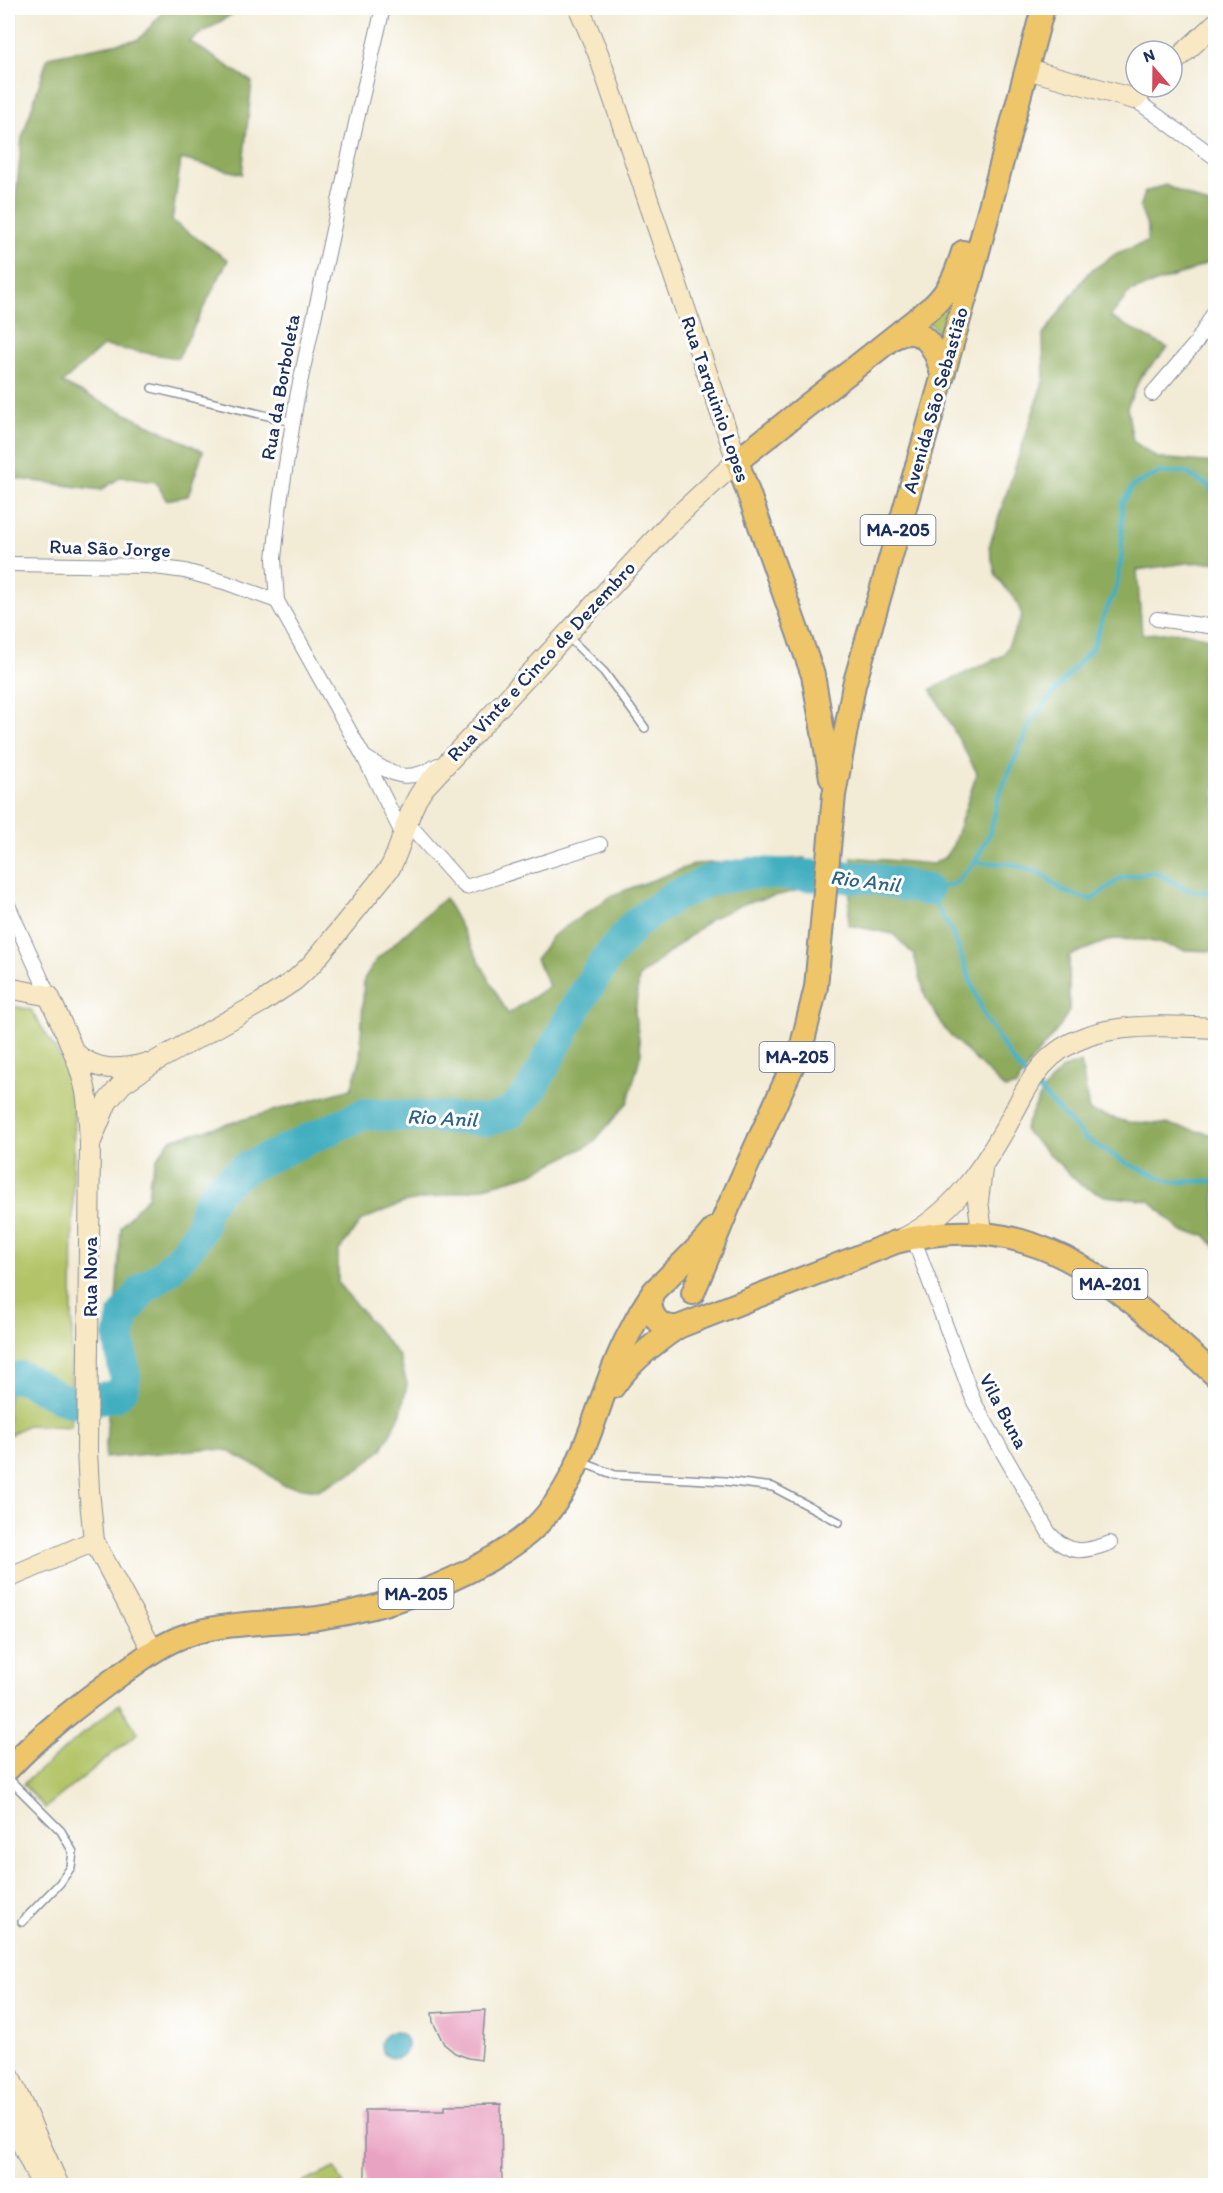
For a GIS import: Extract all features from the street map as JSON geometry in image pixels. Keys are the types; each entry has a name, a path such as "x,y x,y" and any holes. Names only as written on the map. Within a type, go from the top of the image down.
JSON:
{"main road":[{"name":"Rua Tarquinio Lopes","path":"579,8 598,53 737,461 813,675 834,795"},
{"name":"Rua Vinte e Cinco de Dezembro","path":"90,1144 101,1113 112,1094 122,1084 156,1061 262,1002 312,964 390,868 399,852 416,799 450,758 670,522 737,461 938,302 956,275 1029,8"},
{"name":"Avenida São Sebastião","path":"694,1295 728,1208 802,1045 816,987 834,795 854,685 972,274 1043,8"},
{"path":"1184,53 1215,23"},
{"path":"1027,69 1124,89"},
{"path":"895,337 912,334 926,339 935,351 942,375"},
{"path":"813,675 818,685 830,694 843,693 854,685"},
{"path":"8,988 49,996"},
{"name":"Rua Nova","path":"49,996 75,1053 86,1094 90,1144 87,1450 94,1541 153,1651"},
{"path":"904,1239 926,1226 946,1210 984,1164 1037,1070 1059,1050 1078,1039 1114,1029 1215,1028"},
{"name":"Rua Vinte e Cinco de Dezembro","path":"75,1053 89,1064 108,1069 128,1068 156,1061"},
{"path":"982,1232 978,1201 984,1164"},
{"name":"Avenida São Sebastião","path":"656,1291 707,1238 728,1208"},
{"name":"MA-201","path":"682,1325 904,1239 945,1232 982,1232 1025,1242 1090,1271 1118,1289 1146,1312 1215,1376"},
{"path":"682,1325 665,1326 654,1318 650,1305 656,1291 667,1282 681,1282 694,1295"},
{"name":"MA-201","path":"694,1295 729,1301 779,1288"},
{"name":"MA-205","path":"8,1769 56,1723 99,1689 153,1651 192,1633 319,1618 378,1607 434,1587 477,1566 523,1538 553,1507 566,1488 579,1461 622,1347 656,1291"},
{"name":"MA-205","path":"598,1411 626,1371 646,1351 682,1325 695,1312 694,1295"},
{"path":"8,1578 94,1541"},
{"path":"8,2073 59,2186"},
{"path":"8,2115 42,2186"}],"street":[{"name":"Rua da Borboleta","path":"382,8 316,304 293,422 280,502 274,559 277,601 405,828 459,881 466,886 600,844"},
{"path":"1148,99 1215,158"},
{"path":"1152,394 1196,343 1215,309"},
{"name":"Rua São Jorge","path":"8,564 148,566 185,571 277,601"},
{"path":"1157,619 1215,627"},
{"name":"Rua da Borboleta","path":"364,757 390,774 409,777 426,773 450,758"},
{"name":"Rua Nova","path":"8,905 49,996"},
{"name":"Vila Buna","path":"904,1239 974,1402 1049,1533 1060,1545 1071,1550 1085,1550 1110,1543"}],"lane":[{"path":"152,388 293,422"},
{"path":"565,634 604,672 645,728"},
{"path":"579,1461 615,1475 725,1481 773,1487 839,1522"},
{"path":"8,1778 61,1831 73,1851 71,1867 60,1883 22,1922"}],"green space":[{"path":"167,8 242,8 189,41 252,82 242,174 181,159 172,221 228,260 178,358 103,346 62,383 203,451 188,496 166,500 156,482 121,477 101,490 19,479 8,474 8,272 22,138 48,57 139,39"},
{"path":"1165,185 1215,208 1215,259 1190,271 1130,292 1110,317 1168,348 1141,376 1127,407 1133,441 1158,458 1215,463 1215,562 1187,563 1137,570 1142,634 1183,632 1215,639 1215,951 1185,950 1145,940 1112,939 1069,956 1069,1011 1058,1029 1030,1063 1016,1086 1005,1089 946,1031 926,999 914,955 893,934 848,925 852,857 933,864 945,857 953,845 977,773 931,689 1004,655 1022,615 1016,601 996,576 989,547 1044,379 1043,335 1088,273 1117,253 1147,242 1148,229 1140,208 1145,192"},
{"path":"952,299 956,299 945,339 940,340 934,327 926,321"},
{"path":"805,858 804,889 746,903 712,918 639,977 635,1013 641,1053 628,1102 592,1144 531,1174 477,1189 403,1203 362,1220 338,1252 338,1283 399,1356 407,1384 401,1413 382,1449 359,1469 318,1490 283,1485 260,1468 226,1450 203,1449 105,1458 121,1227 148,1197 150,1177 157,1158 170,1140 351,1089 360,1060 364,979 376,960 445,898 508,1014 549,986 536,959 552,936 613,895 695,864"},
{"path":"8,1005 31,1010 64,1063 74,1095 71,1427 27,1425 8,1436"},
{"path":"1081,1062 1089,1111 1128,1122 1166,1124 1215,1135 1215,1246 1205,1235 1182,1232 1150,1201 1105,1196 1081,1185 1024,1130 1050,1081 1063,1069"},
{"path":"119,1704 138,1733 45,1808 23,1784"},
{"path":"335,2168 344,2185 297,2185"}],"water":[{"path":"394,2032 403,2036 407,2045 403,2054 394,2058 385,2054 381,2045 385,2036"}],"building":[{"path":"485,2010 481,2060 455,2053 444,2044 433,2022 432,2013"},
{"path":"501,2104 502,2186 365,2186 365,2110 445,2110 445,2105"}],"waterway":[{"path":"1027,1077 1013,1061 985,1018 952,932 927,890 955,884 975,862 990,833 998,798 1031,722 1093,647 1116,589 1122,555 1122,503 1134,485 1159,473 1185,472 1209,486 1216,502"},
{"path":"975,862 1010,864 1041,873 1063,891 1091,900 1121,878 1155,872 1188,890 1216,893"},
{"name":"Rio Anil","path":"8,1378 22,1377 60,1398 73,1402 115,1396 123,1388 125,1377 119,1338 123,1317 143,1289 164,1274 185,1252 201,1229 205,1209 218,1189 245,1168 364,1114 488,1120 510,1113 530,1092 579,1002 606,959 636,923 672,898 710,880 753,873 870,878 927,890"},
{"path":"1034,1084 1085,1138 1126,1163 1172,1182 1216,1181"}]}
